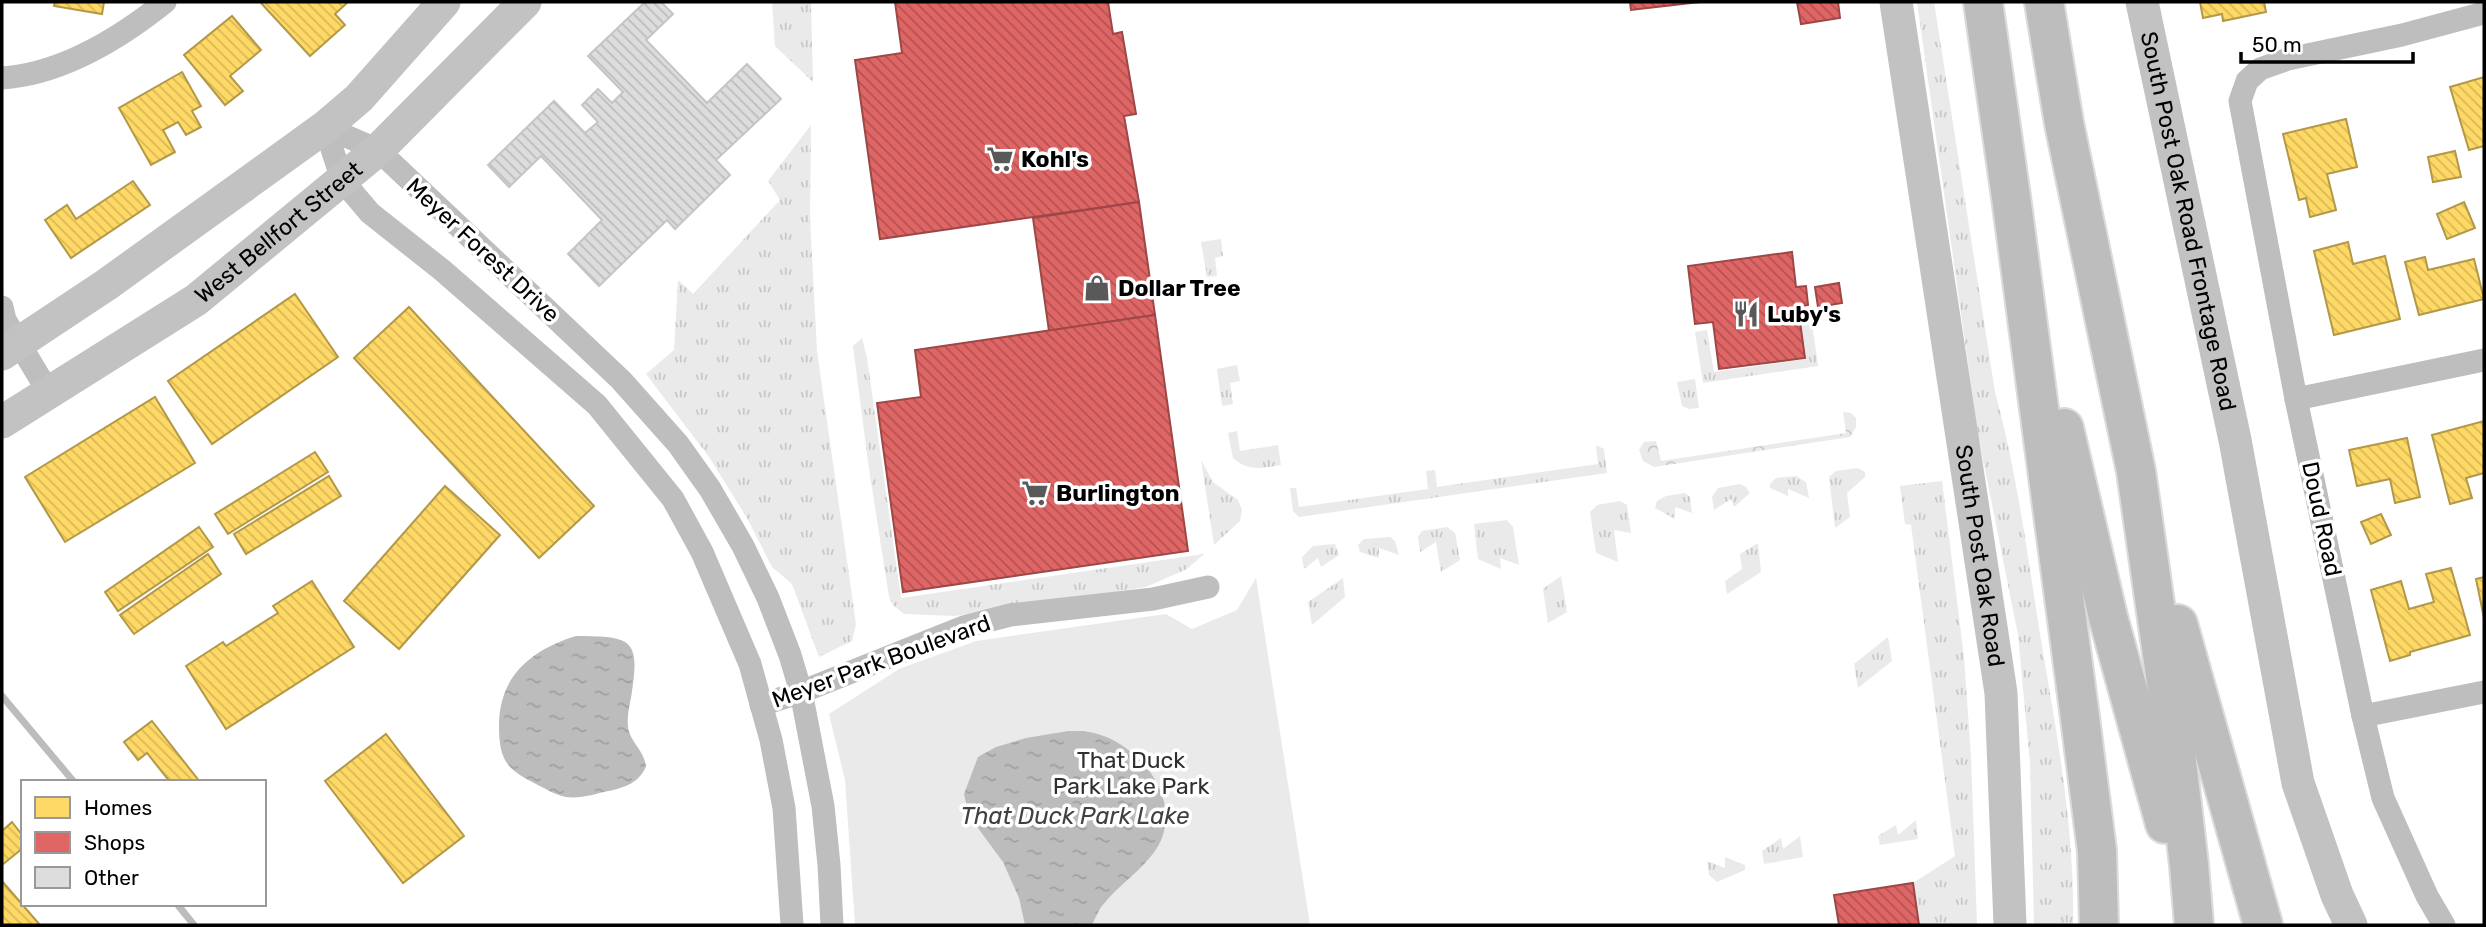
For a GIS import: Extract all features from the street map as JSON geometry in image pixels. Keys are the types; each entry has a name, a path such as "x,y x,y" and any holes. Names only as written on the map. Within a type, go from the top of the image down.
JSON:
{"highway":[{"path":"1983,2 2097,851 2099,925"},
{"path":"2044,2 2064,123 2136,471 2175,745 2193,925"},
{"path":"2011,197 2108,617 2193,925"},
{"path":"2136,471 2263,925"}],"main road":[{"path":"10,349 106,285 325,127 359,98 444,2"},
{"name":"West Bellfort Street","path":"2,422 196,300 378,150 525,2"},
{"name":"South Post Oak Road","path":"1896,2 2001,693 2010,925"},
{"name":"South Post Oak Road Frontage Road","path":"2142,2 2235,440 2298,783 2337,895 2351,925"}],"street":[{"path":"2,78 49,68 82,55 118,35 165,2"},
{"name":"Doud Road","path":"2444,925 2427,896 2383,798 2296,399 2239,101 2247,80 2260,69 2288,59 2402,35 2484,13"},
{"name":"Meyer Forest Drive","path":"325,127 378,150 621,380 678,444 710,489 743,546 768,598 801,692 822,806 829,865 831,918"},
{"name":"Meyer Forest Drive","path":"325,127 342,180 370,213 442,270 597,405 673,499 702,552 750,664 771,740 784,808 792,920"},
{"path":"2,307 10,349 48,393"},
{"path":"2296,399 2484,360"},
{"path":"597,405 621,380"},
{"name":"Meyer Park Boulevard","path":"761,705 801,692 964,627 999,618 1153,599 1208,587"},
{"path":"2363,716 2484,692"},
{"path":"792,920 831,918"}],"green space":[{"path":"772,2 811,2 813,82 775,46"},
{"path":"1917,2 1934,2 1995,392 2021,513 2068,815 2073,925 2034,925 2030,763 2018,635 1978,434"},
{"path":"811,125 810,218 817,351 856,624 852,641 819,657 792,584 772,567 747,518 709,457 646,374 674,350 678,280 693,294 780,200 768,181"},
{"path":"1221,239 1223,256 1215,258 1217,276 1207,277 1201,242"},
{"path":"1810,309 1818,366 1703,383 1695,332 1707,330 1714,372 1806,359 1800,310"},
{"path":"862,338 901,598 1204,554 1187,569 1146,587 955,616 904,614 893,605 889,597 868,462 853,346"},
{"path":"1237,365 1240,381 1230,383 1233,404 1222,406 1217,369"},
{"path":"1695,379 1699,408 1689,409 1682,406 1677,382"},
{"path":"1843,412 1851,413 1856,418 1856,427 1850,437 1654,467 1643,461 1639,450 1644,442 1656,441 1661,461 1846,433"},
{"path":"1237,431 1240,451 1278,445 1281,465 1250,467 1233,458 1228,433"},
{"path":"1596,445 1604,449 1607,473 1299,517 1293,511 1290,488 1296,488 1299,507 1428,489 1426,471 1435,470 1437,487 1598,464"},
{"path":"1201,460 1213,482 1238,500 1242,510 1240,521 1214,545"},
{"path":"1858,468 1865,472 1865,477 1847,493 1850,517 1835,528 1829,477 1836,471"},
{"path":"1796,476 1806,482 1809,498 1788,489 1788,496 1770,488 1776,478"},
{"path":"1942,481 1964,657 1971,756 1977,925 1919,925 1913,883 1955,856 1911,525 1905,524 1900,486"},
{"path":"1740,484 1750,493 1734,507 1731,499 1714,510 1712,497 1718,488"},
{"path":"1685,493 1690,497 1692,513 1675,507 1675,519 1655,508 1657,501 1666,496"},
{"path":"1620,501 1627,505 1631,533 1614,530 1618,562 1596,553 1590,512 1597,505"},
{"path":"1507,520 1513,527 1519,565 1500,558 1501,569 1478,559 1474,524"},
{"path":"1447,527 1455,533 1460,560 1441,572 1436,542 1420,552 1418,537 1422,531"},
{"path":"1390,537 1395,541 1399,555 1379,548 1379,558 1360,552 1358,545 1364,539"},
{"path":"1758,543 1761,572 1727,594 1725,581 1742,569 1740,554"},
{"path":"1335,544 1339,555 1321,567 1318,558 1304,569 1302,557 1313,546"},
{"path":"1561,576 1567,612 1548,623 1543,589"},
{"name":"That Duck Park Lake Park","path":"1256,578 1310,925 855,925 845,780 829,714 899,669 976,641 1166,614 1192,629 1237,610"},
{"path":"1343,578 1345,597 1312,625 1308,602"},
{"path":"1888,637 1892,661 1858,688 1854,664"},
{"path":"1916,820 1918,839 1880,845 1878,836 1896,825 1898,835"},
{"path":"1800,836 1803,857 1764,864 1762,851 1781,838 1783,849"},
{"path":"1725,857 1745,865 1745,870 1717,882 1709,875 1707,861 1725,868"}],"water":[{"path":"576,636 611,638 622,640 629,645 633,653 634,679 628,726 646,766 636,780 626,786 587,796 571,797 551,792 518,774 503,756 499,726 500,708 511,679 532,657"},
{"name":"That Duck Park Lake","path":"1068,731 1091,732 1111,739 1142,762 1154,777 1162,794 1166,812 1164,830 1151,856 1108,898 1092,925 1025,925 1019,898 1003,862 969,816 964,794 978,757 996,747 1026,738"}],"building: Homes":[{"path":"55,2 104,2 102,14 54,6"},
{"path":"260,2 348,2 335,14 345,25 310,56"},
{"path":"2200,2 2264,2 2266,12 2223,21 2222,14 2203,18"},
{"path":"232,16 261,50 230,76 243,91 225,105 184,55"},
{"path":"182,72 201,106 192,111 201,127 186,135 178,122 163,130 175,152 151,165 119,108"},
{"path":"2484,77 2484,146 2469,150 2450,87"},
{"path":"2346,119 2357,167 2327,174 2336,210 2310,217 2306,198 2299,200 2283,134"},
{"path":"2455,151 2461,177 2433,182 2428,157"},
{"path":"133,181 150,205 71,258 45,220 67,205 76,219"},
{"path":"2464,202 2475,228 2447,239 2437,214"},
{"path":"2348,242 2353,264 2385,256 2400,319 2334,335 2314,251"},
{"path":"2425,257 2428,270 2474,259 2484,299 2419,315 2405,262"},
{"path":"295,294 338,357 212,444 168,381"},
{"path":"409,307 594,506 539,558 354,358"},
{"path":"155,397 195,463 65,542 25,477"},
{"path":"2484,421 2484,473 2466,478 2472,498 2450,504 2432,435"},
{"path":"2407,438 2420,497 2395,503 2390,479 2357,486 2349,450"},
{"path":"315,452 328,472 228,534 215,514"},
{"path":"329,476 341,496 246,554 234,534"},
{"path":"445,486 500,535 399,649 344,601"},
{"path":"2381,514 2391,535 2371,544 2361,522"},
{"path":"199,527 213,547 118,611 105,592"},
{"path":"208,554 221,574 134,634 120,615"},
{"path":"2451,568 2470,635 2410,652 2410,655 2390,661 2371,590 2401,581 2409,609 2434,602 2426,574"},
{"path":"2484,577 2484,618 2476,579"},
{"path":"312,581 354,647 226,729 186,666 223,642 226,646 278,613 273,606"},
{"path":"152,721 198,780 168,780 147,753 138,760 124,742"},
{"path":"386,734 464,836 403,883 325,781"},
{"path":"12,822 21,833 21,850 2,865 2,831"},
{"path":"2,881 40,925 2,925"}],"building: Shops":[{"name":"Kohl's","path":"895,2 1108,2 1113,34 1122,32 1136,114 1124,116 1139,202 880,239 855,60 902,53"},
{"path":"1630,2 1700,2 1631,10"},
{"path":"1797,2 1838,2 1840,18 1801,24"},
{"name":"Dollar Tree","path":"1139,202 1155,315 1049,331 1033,218"},
{"name":"Luby's","path":"1792,252 1796,287 1806,286 1808,305 1798,307 1805,358 1719,369 1713,322 1695,324 1688,266"},
{"path":"1839,283 1842,303 1818,307 1815,287"},
{"name":"Burlington","path":"1155,315 1188,551 903,592 877,403 921,397 915,350"},
{"path":"1913,883 1919,925 1839,925 1834,895"}],"building: Other":[{"path":"645,2 661,2 673,14 646,40 707,103 747,64 781,99 716,160 730,175 675,229 667,220 599,286 568,254 602,220 541,156 509,187 488,165 554,101 585,133 598,122 582,105 598,89 612,103 623,92 588,56"}],"waterway":[{"path":"2,696 72,780"},
{"path":"179,906 194,925"}],"place":[{"name":"Kohl's","path":"1000,159"},
{"name":"Dollar Tree","path":"1097,288"},
{"name":"Luby's","path":"1746,314"},
{"name":"Burlington","path":"1035,493"}]}
